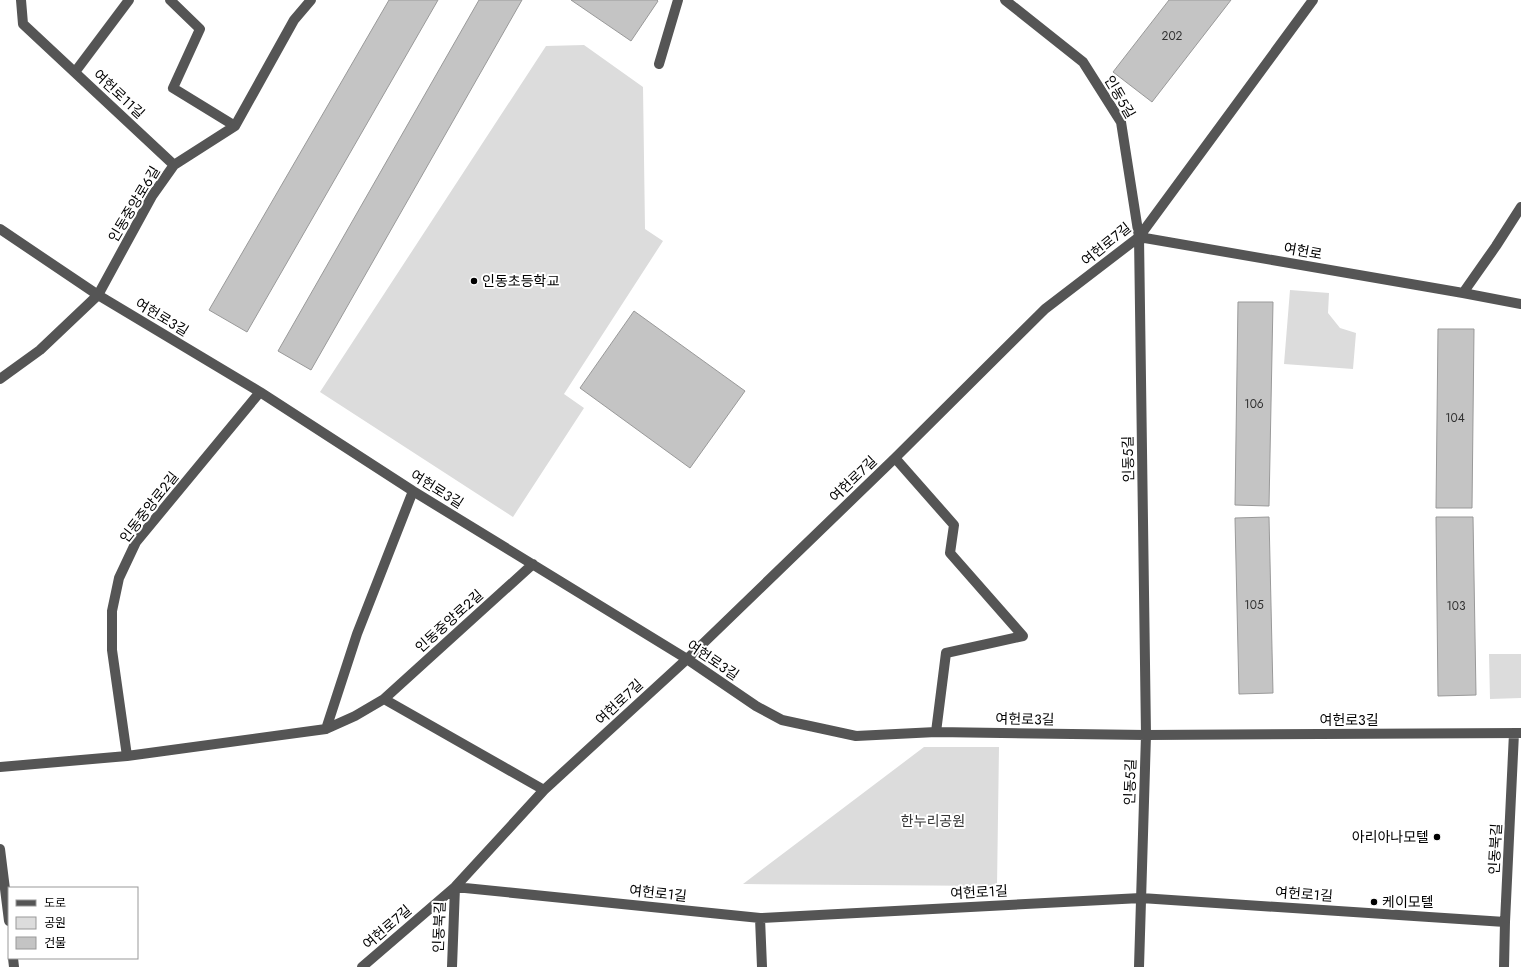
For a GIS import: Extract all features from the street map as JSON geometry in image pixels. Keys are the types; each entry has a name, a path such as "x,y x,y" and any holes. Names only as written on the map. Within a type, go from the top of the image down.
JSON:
{"street":[{"path":"21,0 23,24 75,72"},
{"name":"여헌로11길","path":"129,0 75,72 174,165"},
{"path":"170,0 200,29 173,88 235,126"},
{"name":"인동중앙로6길","path":"0,379 40,350 98,295 152,196 174,165 235,126 294,20 311,0"},
{"path":"659,64 678,0"},
{"name":"인동5길","path":"1005,0 1082,62 1121,122 1139,237 1146,735 1139,967"},
{"name":"여헌로7길","path":"362,967 455,887 544,790 687,659 895,458 1045,309 1139,237 1313,0"},
{"path":"1463,293 1521,207"},
{"name":"여헌로3길","path":"0,229 98,295 260,392 413,491 687,659 756,706 782,720 856,736 936,732 1146,735 1518,733"},
{"name":"여헌로","path":"1139,237 1521,304"},
{"name":"인동중앙로2길","path":"127,756 112,650 112,611 119,578 136,542 260,392"},
{"name":"여헌로7길","path":"895,458 954,525 950,553 1023,636 946,653 936,732"},
{"path":"326,729 357,634 413,491"},
{"name":"인동중앙로2길","path":"0,768 127,756 326,729 355,716 384,699 533,564"},
{"path":"384,699 544,790"},
{"name":"인동북길","path":"1504,967 1505,922 1518,733"},
{"path":"0,849 1,868 8,914"},
{"name":"인동북길","path":"452,967 455,887"},
{"name":"여헌로1길","path":"455,887 760,918 1141,898 1505,922"},
{"path":"760,918 762,967"}],"green space":[{"path":"584,45 643,87 645,229 663,241 564,394 584,408 513,517 320,392 546,46"},
{"path":"1290,290 1329,293 1328,313 1340,328 1356,333 1353,369 1284,364"},
{"path":"1489,654 1521,654 1521,698 1490,699"},
{"name":"한누리공원","path":"924,747 999,747 997,886 743,884"}],"building":[{"path":"389,0 438,0 247,332 209,310"},
{"path":"479,0 522,0 311,370 278,351"},
{"path":"571,0 657,0 658,1 631,41"},
{"path":"1169,0 1231,0 1152,102 1113,72"},
{"path":"1238,302 1273,302 1269,506 1235,505"},
{"path":"634,311 745,391 690,468 580,388"},
{"path":"1438,329 1474,329 1472,508 1436,508"},
{"path":"1269,517 1273,693 1239,694 1235,518"},
{"path":"1436,517 1473,517 1476,695 1438,696"}],"place":[{"name":"인동초등학교","path":"474,281"},
{"name":"아리아나모텔","path":"1437,837"},
{"name":"케이모텔","path":"1374,902"}]}
